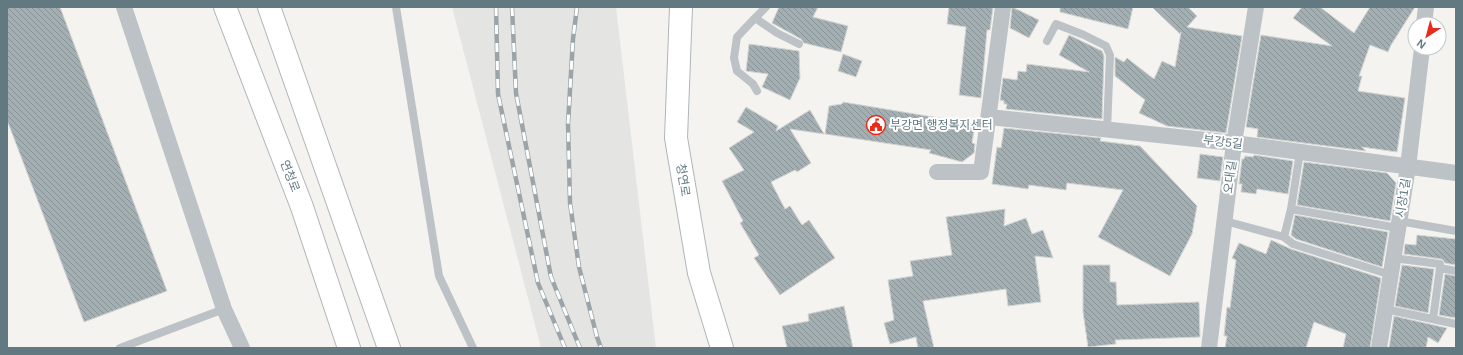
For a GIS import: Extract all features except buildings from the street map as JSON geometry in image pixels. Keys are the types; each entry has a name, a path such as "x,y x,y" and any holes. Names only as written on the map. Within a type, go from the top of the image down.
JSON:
{"main road":[{"name":"연청로","path":"225,7 302,207 349,348"},
{"path":"269,7 335,190 389,348"},
{"name":"청연로","path":"681,7 676,138 699,273 722,348"}],"street":[{"path":"124,7 224,309 242,348"},
{"path":"937,172 981,172 1003,7"},
{"name":"오대길","path":"1209,348 1234,143 1256,7"},
{"name":"시장1길","path":"1379,348 1408,167 1421,56"},
{"name":"부강5길","path":"989,117 1234,143 1456,173"}],"lane":[{"path":"396,7 439,276 473,348"},
{"path":"756,91 753,84 737,71 734,58 737,37 766,7"},
{"path":"755,18 777,33 799,44"},
{"path":"1047,41 1056,24 1084,35 1106,46 1110,55 1107,130"},
{"path":"1284,237 1291,209 1300,152"},
{"path":"1291,209 1399,225 1456,231"},
{"path":"1225,221 1284,237 1293,244 1391,275"},
{"path":"1394,258 1440,264 1433,319"},
{"path":"1440,268 1456,270"},
{"path":"120,348 224,309"},
{"path":"1386,309 1456,324"}],"shaded area":[{"path":"452,7 616,7 656,348 541,348"}],"railway":[{"path":"496,7 498,94 538,283 565,348"},
{"path":"512,7 516,93 551,277 580,348"},
{"path":"577,7 573,39 568,124 570,203 579,267 601,348"}],"place":[{"name":"부강면 행정복지센터","path":"876,125"}]}
